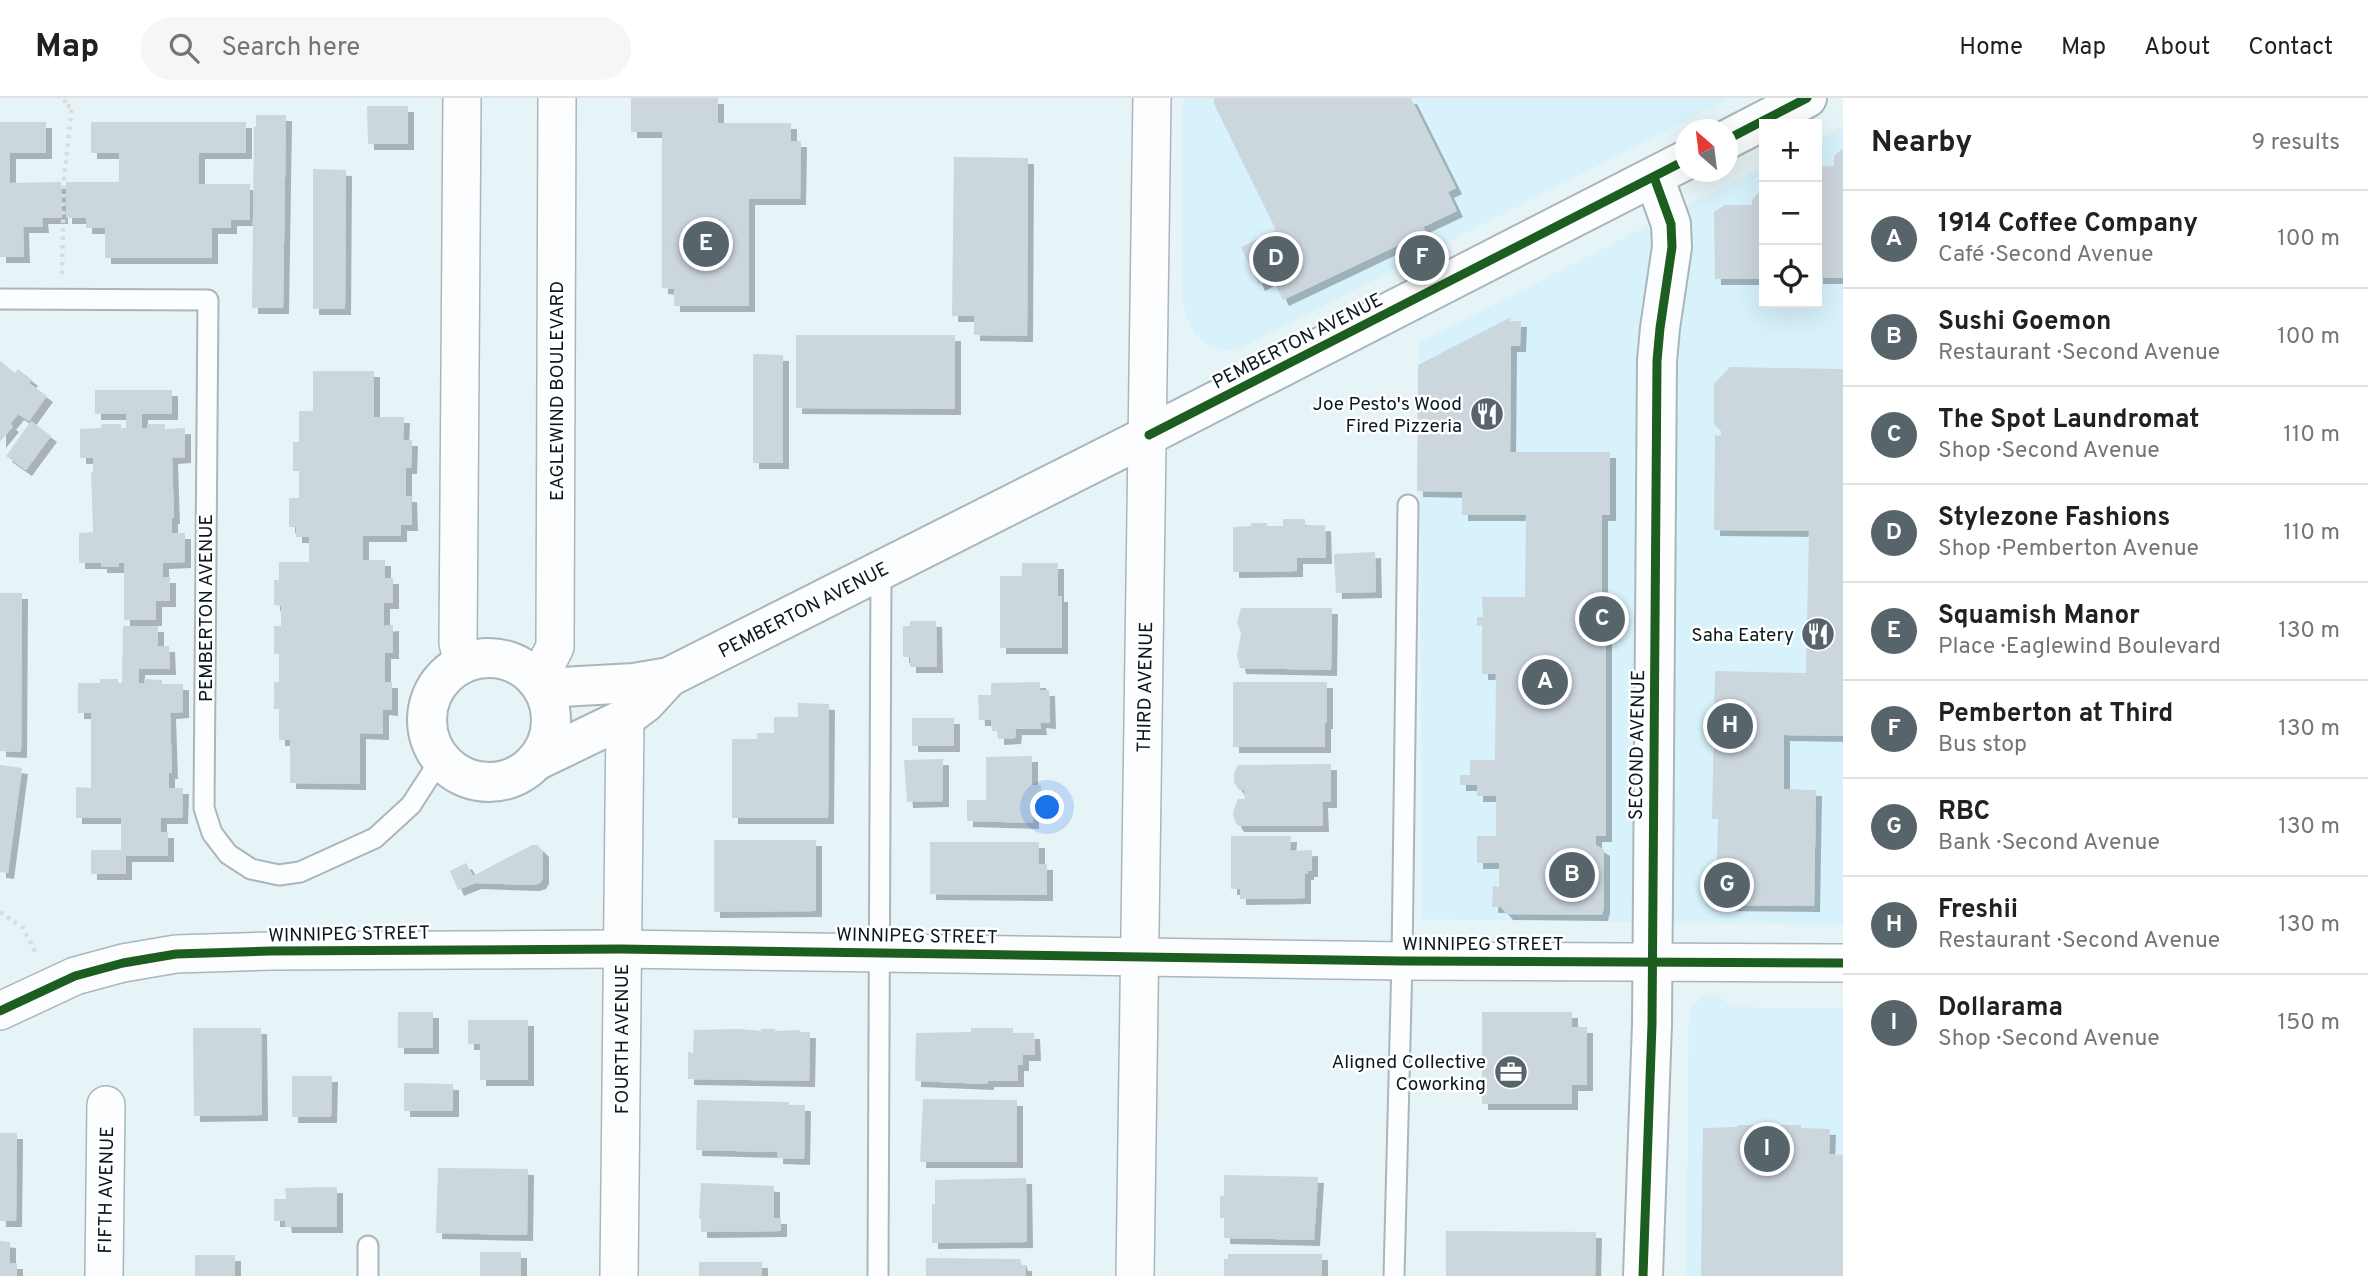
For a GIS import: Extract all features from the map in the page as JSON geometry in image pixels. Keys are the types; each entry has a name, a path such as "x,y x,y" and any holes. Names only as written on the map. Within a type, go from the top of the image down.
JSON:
{"street":[{"path":"462,98 458,643 463,663"},
{"name":"EAGLEWIND BOULEVARD","path":"540,684 555,647 557,98"},
{"name":"THIRD AVENUE","path":"1135,1276 1137,955 1149,435 1152,98"},
{"path":"1738,133 1808,98"},
{"name":"PEMBERTON AVENUE","path":"540,684 634,683 669,677 1670,169"},
{"name":"SECOND AVENUE","path":"1643,1276 1652,1024 1657,361 1672,247 1670,169"},
{"path":"483,657 503,659 522,666 540,684 550,705 552,724 548,743 538,760 524,772 508,780 489,783 471,780 454,772 440,760 430,744 426,725 427,707 434,689 446,674 463,663 483,657"},
{"name":"PEMBERTON AVENUE","path":"538,760 625,718 645,703 669,677"},
{"name":"FOURTH AVENUE","path":"619,1276 625,718"},
{"name":"WINNIPEG STREET","path":"0,1010 75,976 122,963 176,954 621,948 1402,961 1843,962"},
{"name":"FIFTH AVENUE","path":"104,1276 106,1105"}],"lane":[{"name":"PEMBERTON AVENUE","path":"0,299 208,300 204,808 212,833 228,855 251,869 279,876 300,872 375,838 411,805 440,760"},
{"path":"1394,1276 1402,961 1408,505"},
{"path":"878,1276 881,570"},
{"path":"368,1246 368,1276"}],"path":[{"path":"62,299 64,179 72,106 65,106 65,98"},
{"path":"0,912 23,928 52,986"}],"shaded area":[{"path":"1183,98 1730,98 1689,119 1675,119 1675,126 1241,348 1223,351 1204,343 1195,334 1186,315 1182,296"},
{"path":"1843,126 1843,925 1422,919 1419,343 1733,182 1738,182 1738,179 1759,169 1759,308 1822,308 1822,137"},
{"path":"1718,995 1732,1007 1843,1008 1843,1276 1686,1276 1689,1013 1693,1005 1704,996"}],"building":[{"path":"631,98 718,98 718,123 791,123 791,141 801,141 800,199 749,199 749,306 674,306 674,289 662,288 662,132 631,132"},
{"path":"1214,98 1411,98 1456,188 1448,192 1457,211 1423,227 1426,232 1283,300 1272,278 1259,285 1241,247 1276,230 1214,104"},
{"path":"367,106 408,106 408,144 368,144"},
{"path":"256,115 286,115 283,308 252,308"},
{"path":"0,122 46,122 46,153 10,153 10,183 61,182 62,218 42,218 43,227 23,227 24,257 0,257"},
{"path":"91,122 246,122 246,153 199,153 199,184 250,184 250,220 231,220 231,228 212,228 212,258 105,258 105,228 86,228 86,218 66,218 66,182 119,182 119,153 91,153"},
{"path":"1843,148 1843,278 1822,278 1822,167 1834,166 1834,156"},
{"path":"954,157 1028,158 1027,336 974,335 974,316 952,316"},
{"path":"313,169 346,170 345,309 313,309"},
{"path":"1759,192 1759,279 1715,279 1714,212 1725,205 1752,205 1752,200"},
{"path":"1511,317 1510,321 1521,321 1520,346 1511,346 1510,452 1610,452 1610,515 1602,515 1602,598 1606,598 1606,836 1596,836 1596,845 1604,850 1602,915 1507,914 1501,907 1492,907 1493,886 1499,887 1499,863 1477,863 1477,836 1496,836 1496,796 1477,796 1477,785 1460,785 1460,775 1470,775 1470,760 1495,760 1496,674 1482,674 1482,625 1477,626 1477,617 1483,617 1482,597 1525,597 1526,515 1462,515 1462,492 1417,491 1418,365"},
{"path":"796,335 955,335 955,409 796,408"},
{"path":"753,354 783,355 783,463 753,463"},
{"path":"0,361 15,373 18,369 32,380 29,383 47,396 29,421 18,414 10,424 13,426 0,442"},
{"path":"1730,367 1843,369 1843,736 1784,735 1784,789 1816,790 1814,906 1716,905 1718,819 1712,819 1715,671 1806,673 1809,531 1714,530 1715,435 1721,436 1721,431 1714,424 1714,384"},
{"path":"313,371 374,371 374,417 404,417 403,440 412,440 411,468 406,468 406,496 411,496 412,525 401,525 401,536 363,536 363,560 385,560 385,578 393,578 393,603 384,603 384,626 393,625 393,653 385,653 385,682 392,682 392,710 383,709 383,734 360,733 360,784 290,783 290,740 279,740 279,709 274,709 274,682 279,682 279,654 274,654 274,626 281,626 281,606 274,605 274,580 279,580 279,562 309,562 309,537 296,537 296,527 289,527 289,498 299,498 299,471 293,471 293,442 299,442 299,411 313,411"},
{"path":"95,390 172,390 172,414 142,414 142,429 147,428 147,424 165,424 165,429 185,428 185,457 172,458 172,533 185,533 185,562 163,563 163,577 170,577 170,601 156,601 156,620 124,620 124,563 119,563 119,567 101,567 101,563 79,563 79,533 93,532 93,458 80,458 80,429 101,428 102,424 121,424 121,428 126,428 126,414 95,414"},
{"path":"31,421 51,436 26,470 6,456"},
{"path":"1283,519 1305,519 1305,526 1325,525 1326,558 1297,558 1297,571 1233,572 1233,527 1251,526 1251,523 1283,526"},
{"path":"1375,552 1376,592 1336,593 1334,554"},
{"path":"1022,563 1058,563 1058,596 1062,596 1062,648 1000,648 1000,576 1022,576"},
{"path":"0,593 22,593 21,752 0,751"},
{"path":"1241,608 1332,608 1331,670 1240,668 1237,655 1241,634 1237,622"},
{"path":"910,621 936,621 937,667 910,667 910,657 903,657 903,626 910,626"},
{"path":"123,626 158,626 158,646 169,646 170,669 139,669 139,683 145,684 144,679 162,680 162,684 183,684 183,712 170,713 172,773 169,773 169,788 183,788 182,818 161,818 161,832 168,832 168,856 126,856 126,874 91,874 91,850 121,850 121,818 76,818 76,787 91,788 91,713 78,713 78,683 100,683 100,679 118,679 118,683 122,683"},
{"path":"1040,682 1040,690 1049,690 1050,723 1040,722 1041,729 1016,729 1015,738 998,739 998,731 992,731 991,720 979,720 978,695 991,695 991,683"},
{"path":"1233,682 1327,682 1325,747 1233,747"},
{"path":"798,703 829,704 828,818 732,818 732,739 757,739 757,733 774,733 774,717 798,717"},
{"path":"912,718 954,718 954,746 912,746"},
{"path":"1032,756 1032,785 1041,785 1041,802 1033,802 1033,823 967,821 967,800 986,800 986,757"},
{"path":"943,759 943,801 907,802 904,760"},
{"path":"1331,764 1331,802 1322,802 1323,826 1238,826 1236,823 1233,814 1235,806 1238,799 1245,799 1244,790 1239,790 1234,782 1238,765"},
{"path":"0,765 22,768 8,873 0,872"},
{"path":"1231,836 1291,836 1290,851 1312,850 1312,871 1305,874 1305,898 1240,899 1240,889 1231,889"},
{"path":"714,840 816,840 816,911 714,912"},
{"path":"930,842 1039,842 1039,864 1047,864 1047,895 930,894"},
{"path":"532,845 537,845 543,851 543,878 540,883 475,883 458,890 450,871 466,863 473,876"},
{"path":"398,1012 433,1012 433,1048 398,1048"},
{"path":"1482,1012 1572,1012 1572,1027 1587,1027 1587,1085 1572,1085 1572,1104 1482,1104"},
{"path":"468,1020 528,1020 528,1080 480,1080 480,1044 468,1044"},
{"path":"193,1028 261,1028 262,1115 194,1116"},
{"path":"971,1028 1013,1028 1013,1033 1034,1033 1035,1055 1023,1055 1023,1065 1018,1065 1018,1081 988,1081 988,1084 915,1081 916,1033 971,1032"},
{"path":"694,1030 810,1032 809,1081 688,1079 688,1052 693,1053"},
{"path":"292,1076 332,1076 331,1117 292,1117"},
{"path":"404,1083 453,1084 453,1111 404,1111"},
{"path":"923,1099 1017,1100 1017,1162 920,1162"},
{"path":"697,1100 789,1102 789,1105 805,1105 804,1159 777,1158 777,1152 696,1150"},
{"path":"1801,1125 1801,1128 1830,1129 1829,1154 1843,1155 1843,1276 1701,1276 1703,1128"},
{"path":"0,1133 17,1133 16,1221 0,1221"},
{"path":"438,1168 528,1169 527,1235 436,1233"},
{"path":"1224,1175 1318,1177 1314,1240 1224,1238 1220,1196 1224,1196"},
{"path":"1026,1178 1027,1242 932,1243 935,1180"},
{"path":"701,1183 774,1186 774,1218 781,1218 781,1231 701,1232"},
{"path":"337,1187 337,1227 286,1227 285,1221 274,1221 274,1199 286,1199 285,1188"},
{"path":"1446,1231 1596,1232 1595,1276 1446,1276"},
{"path":"0,1241 10,1242 10,1263 17,1263 17,1276 0,1276"},
{"path":"480,1252 521,1252 521,1276 480,1276"},
{"path":"1228,1254 1322,1254 1322,1276 1224,1276 1224,1259 1228,1259"},
{"path":"195,1255 235,1255 235,1276 195,1276"},
{"path":"926,1258 1020,1259 1022,1265 1026,1265 1026,1276 926,1276"},
{"path":"699,1262 762,1262 762,1276 699,1276"}],"cycle path":[{"path":"1738,134 1807,98"},
{"path":"1149,435 1675,166"},
{"path":"1643,1276 1652,1024 1657,361 1672,247 1671,224 1654,177"},
{"path":"0,1011 75,976 123,963 176,954 271,951 621,949 1402,961 1843,963"}],"place":[{"name":"Squamish Manor","path":"706,244"},
{"name":"Pemberton at Third","path":"1422,258"},
{"name":"Stylezone Fashions","path":"1276,259"},
{"name":"Joe Pesto's Wood Fired Pizzeria","path":"1487,414"},
{"name":"The Spot Laundromat","path":"1602,619"},
{"name":"Saha Eatery","path":"1818,634"},
{"name":"1914 Coffee Company","path":"1545,682"},
{"name":"Freshii","path":"1730,726"},
{"name":"Sushi Goemon","path":"1572,875"},
{"name":"RBC","path":"1727,885"},
{"name":"Aligned Collective Coworking","path":"1511,1072"},
{"name":"Dollarama","path":"1767,1149"}]}
